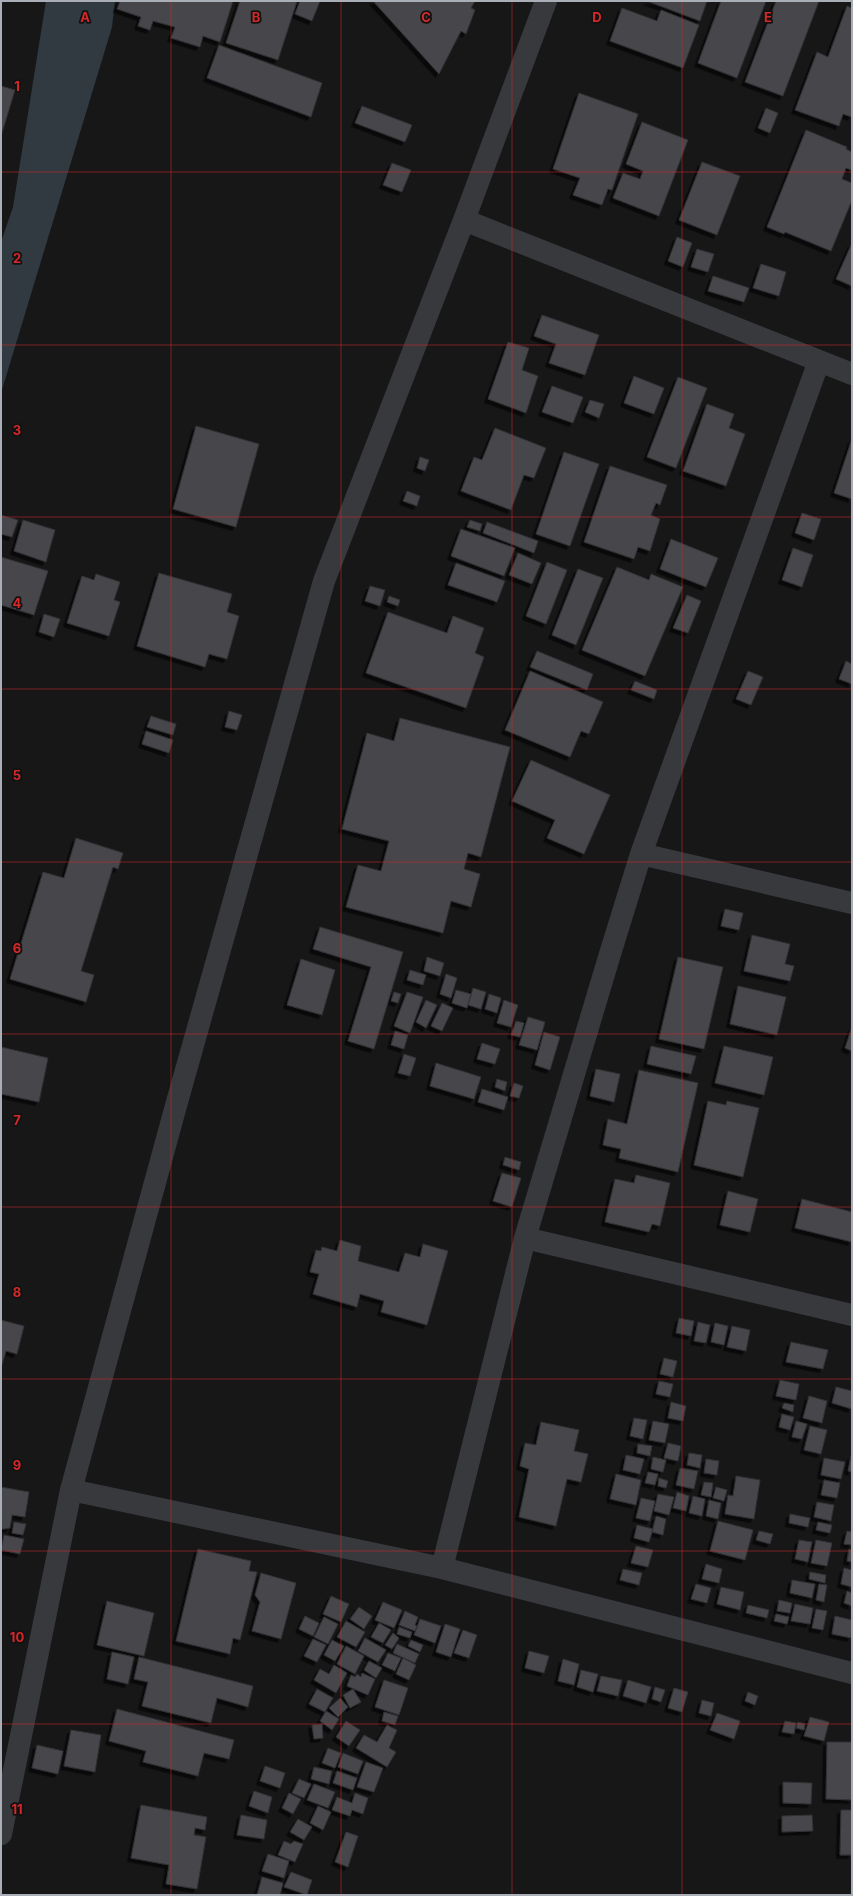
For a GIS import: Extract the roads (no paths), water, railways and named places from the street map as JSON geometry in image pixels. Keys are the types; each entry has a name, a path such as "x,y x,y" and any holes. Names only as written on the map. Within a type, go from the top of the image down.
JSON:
{"street":[{"path":"1,1834 71,1490 177,1102 324,581 464,220 546,1"},
{"path":"464,220 852,374"},
{"path":"442,1568 525,1238 642,854 819,361"},
{"path":"642,854 852,903"},
{"path":"525,1238 852,1315"},
{"path":"71,1490 442,1568 852,1672"}]}
